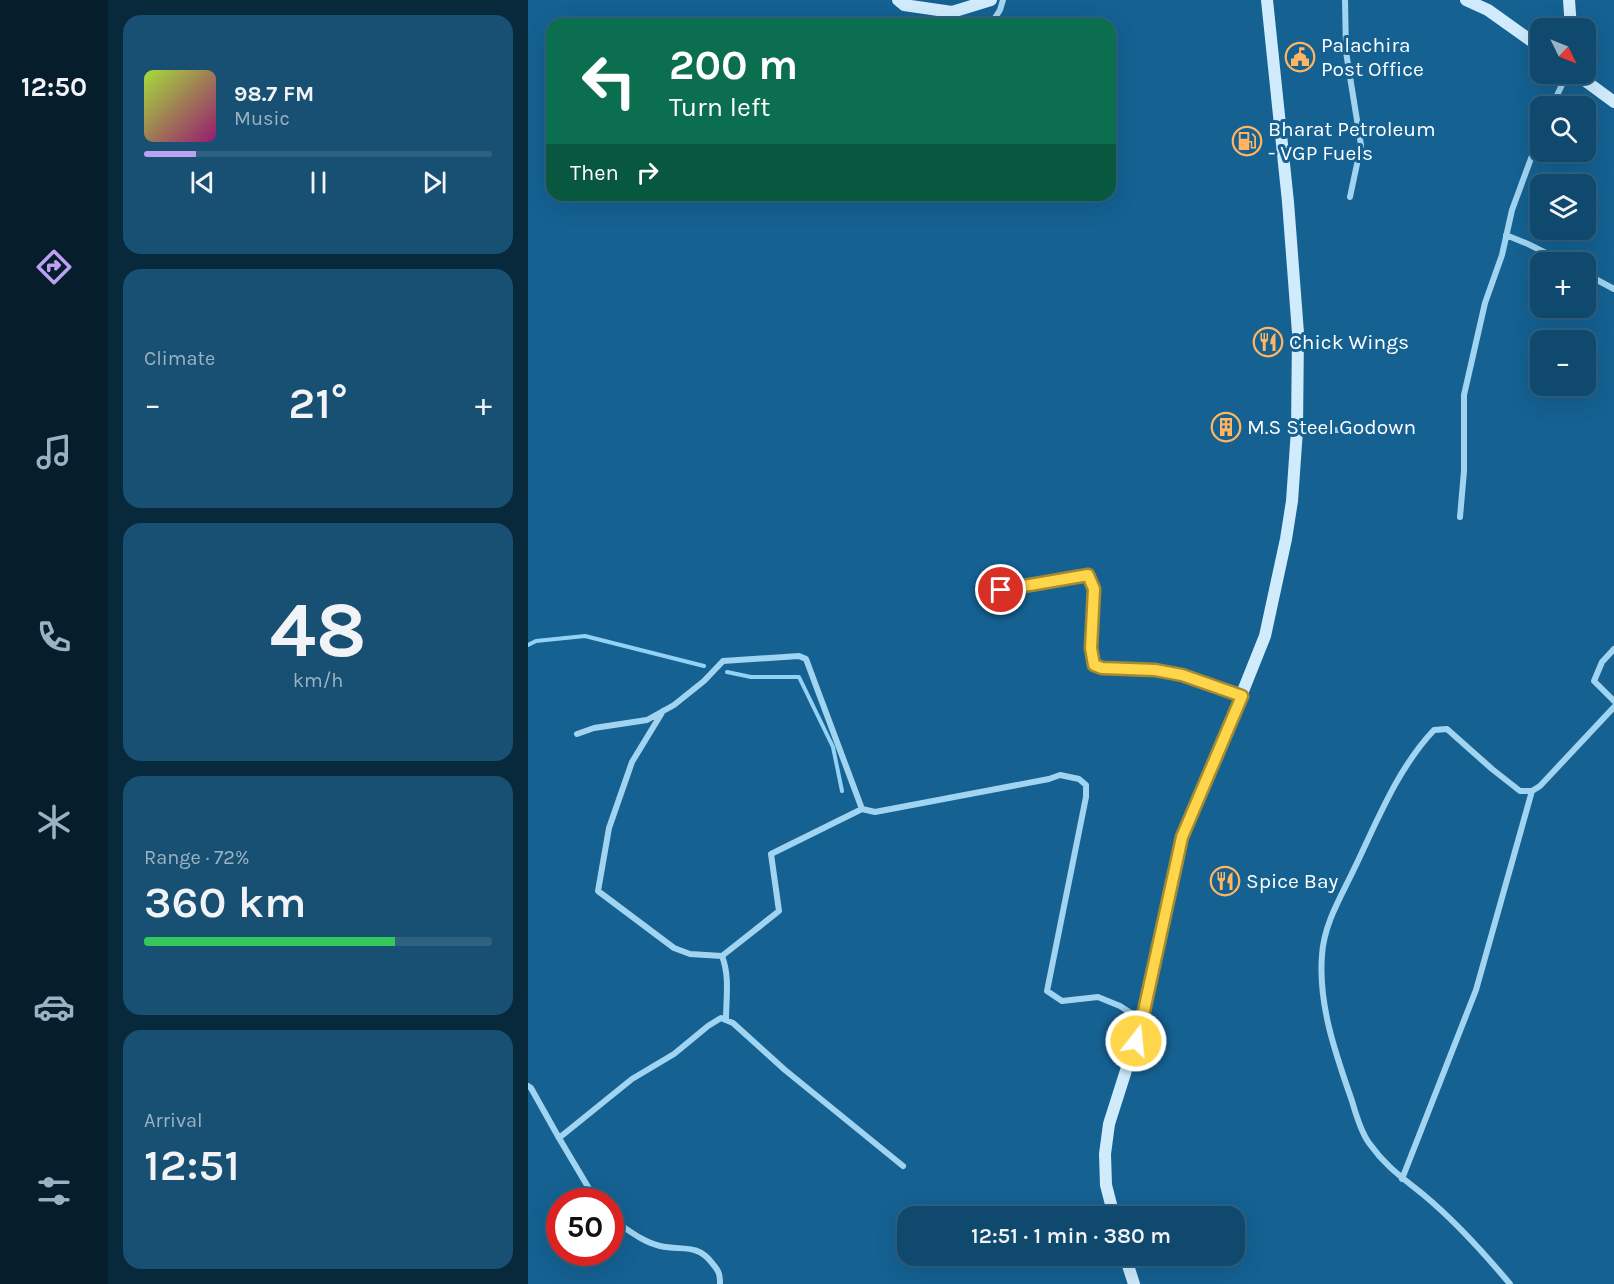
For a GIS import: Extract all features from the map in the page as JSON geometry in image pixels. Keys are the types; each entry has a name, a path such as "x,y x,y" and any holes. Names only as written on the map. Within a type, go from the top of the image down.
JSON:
{"main road":[{"path":"898,0 904,5 952,12 991,0"},
{"path":"1111,1206 1106,1185 1105,1154 1109,1124 1142,1020 1182,837 1266,636 1292,501 1297,430 1298,333 1288,202 1267,0"},
{"path":"1466,0 1488,10 1530,40"},
{"path":"1569,0 1570,18"},
{"path":"1589,84 1614,102"},
{"path":"1128,1266 1134,1284"}],"street":[{"path":"995,18 1003,0"},
{"path":"1345,0 1346,52 1361,145 1350,197"},
{"path":"1460,516 1464,471 1464,394 1485,303 1502,255 1512,210 1530,161"},
{"path":"1506,235 1544,252"},
{"path":"1596,279 1614,289"},
{"path":"1297,430 1369,430"},
{"path":"979,594 1088,575 1094,589 1091,648 1094,665 1102,668 1155,670 1182,675 1242,696"},
{"path":"1614,649 1602,662 1594,681 1614,701"},
{"path":"577,734 594,728 647,720 674,705 704,681 723,661 799,656 806,659 862,809"},
{"path":"1510,1284 1465,1233 1379,1158 1366,1140 1344,1078 1329,1025 1322,985 1322,954 1329,921 1402,772 1421,744 1434,730 1447,729 1492,770 1520,791 1532,791 1540,786 1614,706"},
{"path":"663,710 632,762 609,828 598,891 675,948 690,954 722,956 779,911 771,854 862,809 875,812 1060,775 1079,779 1086,785 1086,797 1047,991 1062,1002 1098,996 1142,1020"},
{"path":"1402,1179 1476,990 1532,791"},
{"path":"722,956 728,980 726,1020"},
{"path":"559,1138 632,1078 674,1054 721,1018 733,1023 785,1070 903,1166"},
{"path":"528,1086 589,1188"},
{"path":"624,1227 660,1246 705,1253 720,1273 720,1284"}],"waterway":[{"path":"528,645 536,641 585,636 704,666"},
{"path":"727,672 751,677 799,677 833,747 842,791"}],"place":[{"name":"Palachira Post Office","path":"1300,57"},
{"name":"Bharat Petroleum - VGP Fuels","path":"1247,141"},
{"name":"Chick Wings","path":"1268,342"},
{"name":"M.S Steel Godown","path":"1226,427"},
{"name":"Spice Bay","path":"1225,881"}],"route":[{"path":"1001,590 1088,575 1094,589 1091,648 1094,665 1102,668 1155,670 1182,675 1242,696 1182,837 1136,1041"}]}
